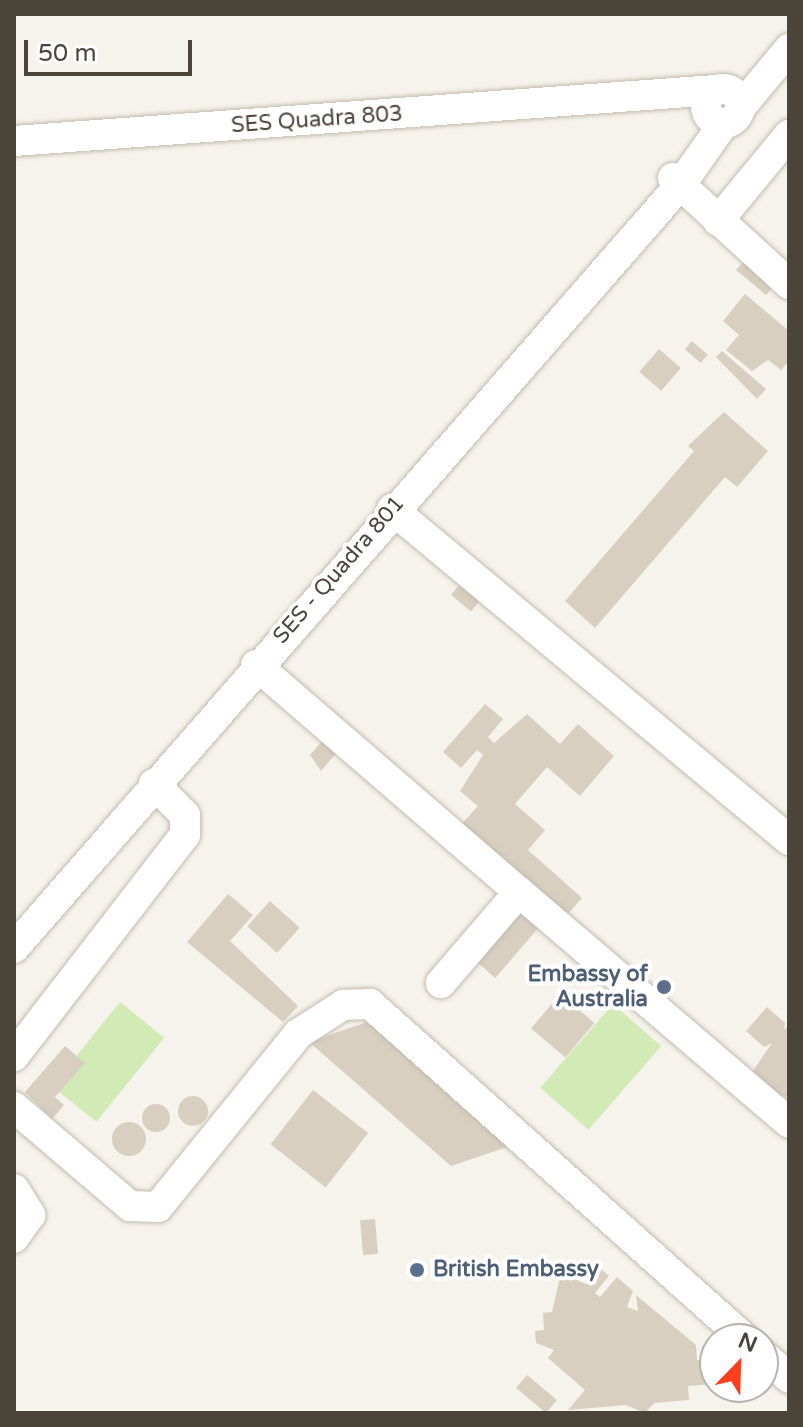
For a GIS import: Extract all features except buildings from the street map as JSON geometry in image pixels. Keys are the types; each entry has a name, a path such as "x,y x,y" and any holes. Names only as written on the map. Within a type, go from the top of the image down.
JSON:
{"street":[{"name":"SES - Quadra 801","path":"14,948 674,185 720,106 789,48"},
{"name":"SES Quadra 803","path":"14,141 621,99 720,106"},
{"path":"718,221 789,135"},
{"path":"674,185 789,284"},
{"path":"392,509 789,840"},
{"path":"256,665 789,1123"},
{"path":"14,1056 185,835 185,815 154,784"},
{"path":"441,983 519,892"},
{"path":"14,1107 130,1206 158,1207 298,1034 343,1005 370,1004 727,1323"},
{"path":"14,1189 30,1215 14,1238"}],"green space":[{"path":"120,1002 164,1038 96,1122 52,1086"},
{"path":"613,1004 661,1046 588,1130 540,1088"}],"place":[{"name":"Embassy of Australia","path":"664,987"},
{"name":"British Embassy","path":"417,1270"}]}
